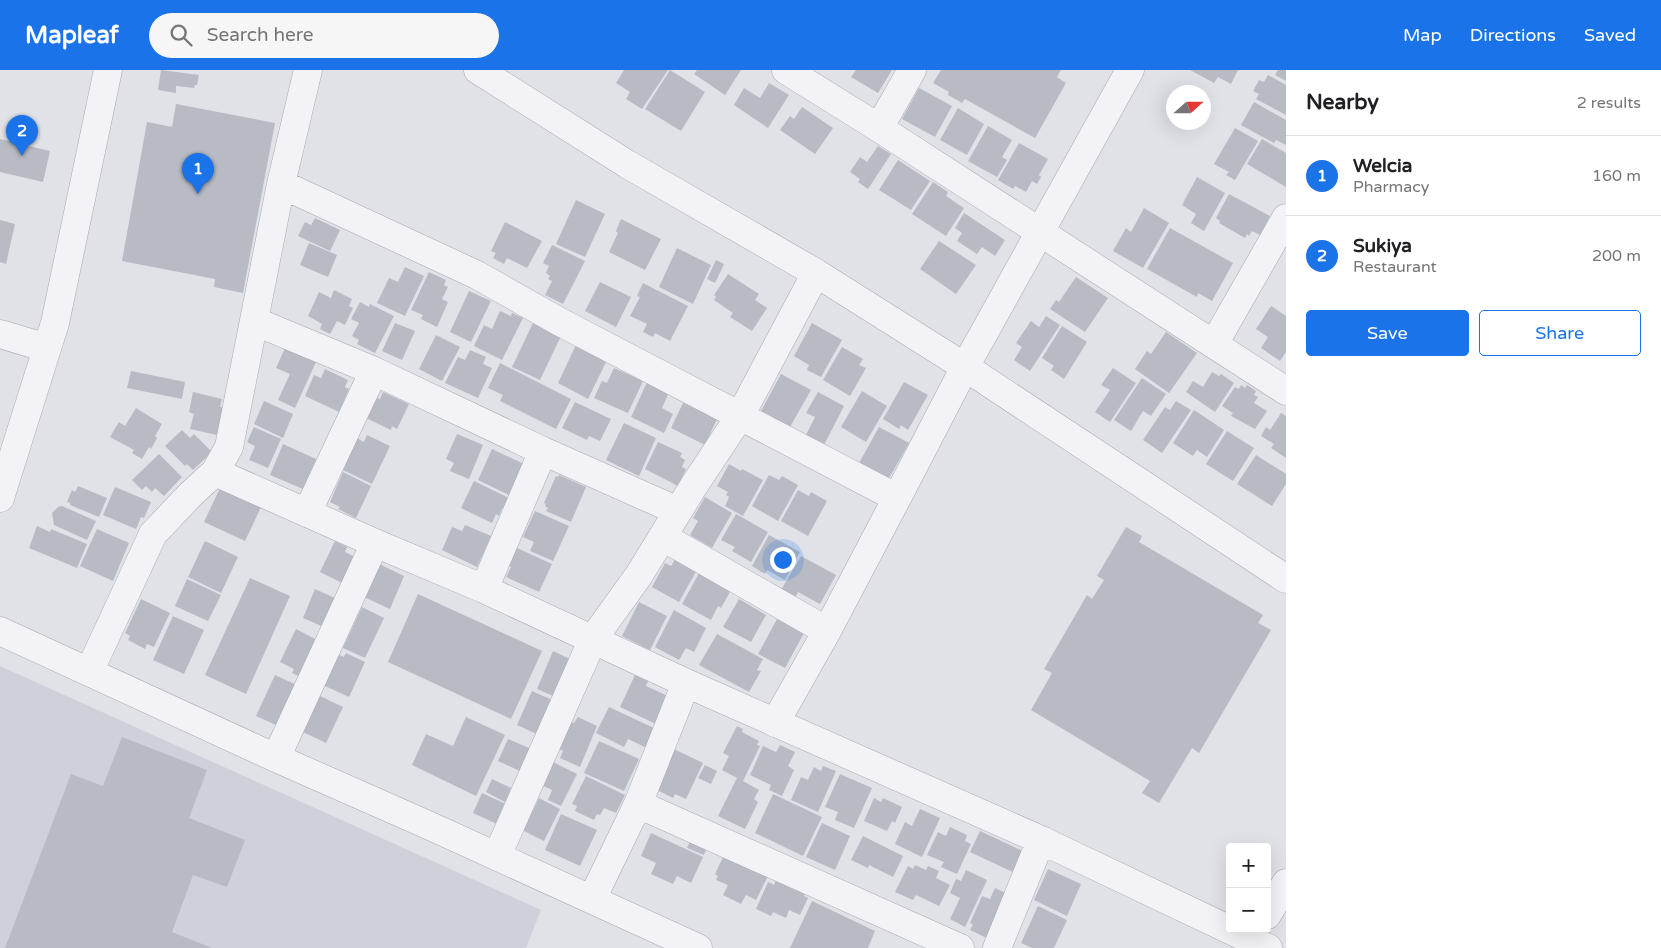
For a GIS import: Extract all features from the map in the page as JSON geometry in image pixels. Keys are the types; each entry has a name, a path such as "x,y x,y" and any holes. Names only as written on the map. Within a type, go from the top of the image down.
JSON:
{"street":[{"path":"0,498 55,323 108,70"},
{"path":"90,672 153,534 191,494 216,472 229,447 281,184 308,70"},
{"path":"478,70 627,164 816,274 966,367 1286,579"},
{"path":"786,70 880,128 1286,391"},
{"path":"880,128 912,70"},
{"path":"775,723 827,631 966,367 1130,70"},
{"path":"281,184 477,275 560,322 897,498"},
{"path":"1214,344 1286,218"},
{"path":"497,856 593,639 639,575 740,416 816,274"},
{"path":"254,321 374,372 543,452 678,511"},
{"path":"0,334 47,348"},
{"path":"307,513 374,372"},
{"path":"484,589 543,452"},
{"path":"216,472 484,589 686,684 1041,840 1257,942"},
{"path":"663,537 827,631"},
{"path":"276,758 375,543"},
{"path":"0,631 276,758 698,948"},
{"path":"592,899 638,804 686,684"},
{"path":"638,804 960,948"},
{"path":"997,948 1041,840"},
{"path":"1271,908 1286,883"}],"shaded area":[{"path":"0,666 541,910 526,948 0,948"}],"building":[{"path":"161,70 199,75 197,85 194,88 176,86 176,93 158,90"},
{"path":"624,70 668,70 642,109 626,99 630,92 616,83"},
{"path":"670,70 705,92 681,131 645,109"},
{"path":"697,70 741,70 725,95 694,74"},
{"path":"856,70 892,70 878,93 851,77"},
{"path":"941,70 1061,70 1057,77 1066,83 1035,138 965,99 962,103 948,95 949,92 933,83"},
{"path":"1190,70 1238,70 1231,84 1218,77 1214,83"},
{"path":"1278,70 1286,70 1286,81 1275,75"},
{"path":"1268,75 1286,85 1286,115 1256,99 1259,94 1253,91 1259,80 1264,82"},
{"path":"769,83 789,95 768,128 734,105 744,88 760,98"},
{"path":"919,88 952,106 935,137 902,119"},
{"path":"1254,102 1286,120 1286,145 1276,140 1274,143 1241,125"},
{"path":"176,104 275,123 243,293 214,287 215,279 122,261 147,122 172,127"},
{"path":"802,107 833,128 815,154 780,130 790,116 794,119"},
{"path":"958,108 984,124 967,155 940,140"},
{"path":"988,126 1012,140 1002,157 1007,160 997,177 968,161"},
{"path":"1235,128 1258,141 1235,180 1226,175 1229,172 1214,164"},
{"path":"0,139 50,151 43,182 0,172"},
{"path":"1262,139 1286,153 1286,187 1247,164"},
{"path":"1019,143 1048,159 1039,175 1041,177 1037,184 1032,181 1026,192 1015,186 1013,189 998,180"},
{"path":"878,146 891,154 868,189 858,182 860,179 850,172 860,157 867,162"},
{"path":"898,160 930,181 911,210 879,190"},
{"path":"1197,177 1225,193 1204,231 1191,223 1196,214 1182,205"},
{"path":"933,182 948,192 946,196 964,208 946,236 912,214"},
{"path":"1229,194 1270,216 1260,235 1252,231 1245,238 1219,223 1220,221 1216,218"},
{"path":"576,200 605,214 585,257 556,244"},
{"path":"1144,208 1169,223 1143,268 1113,251 1126,228 1131,232"},
{"path":"964,213 1005,240 995,256 982,247 977,254 957,241 962,233 955,228"},
{"path":"315,218 340,230 330,251 298,236 305,222 311,225"},
{"path":"621,219 661,239 645,270 609,252 618,233 616,231"},
{"path":"0,220 15,224 6,264 0,262"},
{"path":"505,222 542,241 527,268 507,258 504,264 493,258 496,253 491,251"},
{"path":"1170,228 1233,263 1212,301 1198,293 1197,297 1147,269"},
{"path":"939,241 976,265 956,294 920,269"},
{"path":"309,243 337,255 328,277 300,265"},
{"path":"552,245 585,261 563,304 545,295 552,281 548,279 550,276 546,273 549,266 543,263"},
{"path":"677,248 711,265 693,304 659,287"},
{"path":"716,260 724,264 715,283 707,279"},
{"path":"405,267 424,276 405,316 377,303 389,278 398,282"},
{"path":"429,272 446,280 444,285 448,287 442,299 448,302 437,327 421,319 423,315 411,310"},
{"path":"728,274 759,294 755,300 767,308 752,331 730,317 733,313 714,300 716,297 714,295"},
{"path":"1076,277 1108,298 1085,332 1050,309 1056,300 1059,302"},
{"path":"600,282 631,297 616,327 585,311"},
{"path":"643,283 688,306 670,341 655,333 653,337 643,332 647,324 630,316 640,297 637,296"},
{"path":"334,290 352,299 349,306 353,308 345,325 337,321 330,334 320,329 322,324 308,316 319,292 331,298"},
{"path":"469,291 491,301 471,342 450,332"},
{"path":"360,302 369,307 370,304 394,316 375,353 357,344 359,340 352,336 359,323 351,319"},
{"path":"1271,306 1286,316 1286,352 1280,361 1261,348 1268,337 1256,329"},
{"path":"500,311 511,316 512,313 523,318 502,360 474,346 484,325 492,329"},
{"path":"1046,316 1060,325 1030,371 1014,360 1022,347 1016,343 1031,321 1039,327"},
{"path":"395,323 415,331 402,360 382,351"},
{"path":"533,323 561,336 540,380 512,367"},
{"path":"812,323 842,340 821,377 807,370 809,365 794,356"},
{"path":"1062,326 1087,342 1064,379 1051,370 1054,366 1042,358"},
{"path":"1166,332 1197,353 1169,393 1135,369 1147,351 1151,354"},
{"path":"436,335 460,347 442,381 419,369"},
{"path":"576,345 607,360 588,399 558,383"},
{"path":"842,347 863,359 859,365 866,368 850,396 823,380"},
{"path":"285,348 316,362 295,408 278,400 290,374 276,368"},
{"path":"470,350 486,357 483,364 492,368 478,398 445,383 458,357 465,360"},
{"path":"500,363 571,399 556,429 500,401 503,395 488,388"},
{"path":"614,368 643,381 628,413 594,398 602,381 607,383"},
{"path":"1113,368 1136,383 1110,422 1095,412 1110,390 1101,385"},
{"path":"325,369 348,380 345,387 349,389 339,412 305,396 314,375 321,378"},
{"path":"131,371 185,382 182,399 127,388"},
{"path":"1212,372 1219,376 1221,374 1234,383 1215,412 1186,392 1193,381 1203,387"},
{"path":"781,374 811,390 790,427 761,411"},
{"path":"1142,378 1166,394 1151,416 1143,411 1131,431 1114,420"},
{"path":"648,380 670,390 662,408 673,414 664,433 631,417"},
{"path":"904,382 928,395 908,430 901,425 899,429 883,419"},
{"path":"1241,385 1245,388 1247,385 1256,391 1254,395 1258,397 1254,403 1267,411 1255,429 1231,416 1233,413 1222,406 1235,387 1239,389"},
{"path":"862,391 887,406 866,442 841,427"},
{"path":"193,392 222,399 220,407 223,407 217,435 190,429 194,414 189,412"},
{"path":"383,392 409,404 397,429 392,426 391,430 364,417 373,396 380,399"},
{"path":"818,392 844,406 823,447 805,437 815,417 806,413"},
{"path":"264,401 293,414 283,438 254,424"},
{"path":"1176,401 1191,410 1162,453 1143,440 1165,407 1170,410"},
{"path":"575,402 611,419 600,441 589,436 587,440 562,428"},
{"path":"683,403 696,409 698,404 717,419 705,445 671,428"},
{"path":"136,408 162,424 155,436 157,438 151,449 149,447 142,459 132,453 134,450 110,437 119,422 125,426"},
{"path":"1194,410 1224,430 1207,457 1197,450 1193,456 1173,443"},
{"path":"1281,413 1286,416 1286,458 1271,448 1274,444 1261,436 1266,427 1270,430"},
{"path":"624,423 656,438 639,476 606,460"},
{"path":"254,427 281,439 268,468 249,460 255,446 247,442"},
{"path":"879,427 909,443 888,480 859,463"},
{"path":"182,430 190,438 194,434 212,452 193,470 187,464 185,466 165,446"},
{"path":"1227,431 1254,448 1233,481 1206,464"},
{"path":"457,434 483,445 469,479 450,471 454,463 446,459"},
{"path":"367,435 390,446 372,484 343,470 357,438 364,442"},
{"path":"658,442 682,453 680,457 685,460 682,467 686,469 678,486 645,469"},
{"path":"283,444 316,459 303,489 270,475"},
{"path":"492,449 526,465 511,496 478,480"},
{"path":"159,454 182,477 164,496 155,488 152,492 146,486 142,490 132,480"},
{"path":"1256,455 1286,474 1286,484 1272,506 1237,484"},
{"path":"729,464 763,480 743,516 725,506 729,497 726,495 728,492 717,486"},
{"path":"343,472 371,486 356,518 338,509 340,507 330,502"},
{"path":"559,475 586,487 571,522 546,511 548,508 544,503 556,476 558,477"},
{"path":"769,475 779,480 782,476 798,485 778,521 752,506"},
{"path":"474,481 511,499 506,510 502,508 499,516 496,514 492,523 461,508"},
{"path":"78,486 107,498 99,517 67,502 72,490 75,492"},
{"path":"115,487 151,502 144,518 141,517 136,529 103,515"},
{"path":"220,488 261,507 245,541 204,522"},
{"path":"798,490 809,496 811,492 827,501 808,536 781,521"},
{"path":"705,497 732,513 712,548 690,535 698,521 693,518"},
{"path":"62,506 96,521 87,540 54,525 52,513"},
{"path":"535,511 569,526 553,561 530,551 534,542 523,537"},
{"path":"736,514 768,532 751,562 732,551 735,547 721,540"},
{"path":"465,525 491,536 477,567 442,550 452,527 462,531"},
{"path":"37,526 50,532 51,529 87,544 77,568 29,548"},
{"path":"1126,527 1142,536 1139,542 1263,615 1258,623 1271,630 1199,753 1192,748 1159,803 1142,793 1150,781 1031,710 1052,673 1044,669 1087,595 1092,599 1104,580 1097,576"},
{"path":"97,529 129,543 113,581 80,566"},
{"path":"769,535 800,552 785,580 767,570 765,574 752,566"},
{"path":"205,541 238,557 221,593 188,577"},
{"path":"335,541 347,547 345,552 355,557 342,583 320,572"},
{"path":"515,547 552,564 539,592 506,577 511,567 507,565"},
{"path":"801,556 836,575 820,604 798,592 795,598 781,590"},
{"path":"676,558 697,570 679,602 652,587 665,563 671,566"},
{"path":"379,564 404,576 390,609 364,597"},
{"path":"699,573 731,590 721,608 718,606 711,620 682,604"},
{"path":"250,578 290,596 246,694 205,675"},
{"path":"187,579 221,595 208,621 175,606"},
{"path":"315,589 337,599 324,627 303,618"},
{"path":"418,594 542,651 511,719 388,662"},
{"path":"141,599 170,613 154,647 147,644 145,649 128,640 130,636 125,633"},
{"path":"739,599 766,615 751,642 723,627"},
{"path":"639,602 667,616 650,650 622,636"},
{"path":"362,607 384,618 365,658 343,648"},
{"path":"674,610 706,628 694,652 686,648 679,660 655,647"},
{"path":"173,616 204,630 184,674 153,660"},
{"path":"777,619 804,633 785,668 758,654"},
{"path":"296,629 321,642 303,678 292,673 294,669 280,662"},
{"path":"717,634 763,659 757,670 761,671 749,692 699,665"},
{"path":"553,651 574,661 558,698 537,689"},
{"path":"346,653 365,662 349,697 323,685 337,654 344,657"},
{"path":"275,675 301,687 276,725 256,716"},
{"path":"635,675 648,681 646,686 670,697 658,725 620,707"},
{"path":"532,691 557,702 539,735 517,725"},
{"path":"320,696 343,707 326,743 303,732"},
{"path":"609,707 656,729 647,748 628,739 624,747 596,733"},
{"path":"466,717 505,735 476,796 412,765 426,734 453,746"},
{"path":"578,717 597,726 580,767 560,758 563,751 559,749 571,722 574,723"},
{"path":"737,726 743,729 742,732 759,741 757,745 760,746 743,781 759,790 754,799 758,802 745,829 718,816 737,778 722,770 729,756 723,753"},
{"path":"122,737 207,770 189,818 245,840 227,887 193,875 172,932 212,948 5,948 71,774 103,786"},
{"path":"508,739 534,750 524,773 498,761"},
{"path":"599,741 639,759 624,791 584,773"},
{"path":"780,745 795,752 788,766 794,770 782,796 769,790 771,785 750,775 763,746 776,752"},
{"path":"674,749 703,763 686,799 675,794 673,798 655,789"},
{"path":"551,761 577,774 561,806 548,800 552,790 539,784"},
{"path":"705,765 717,771 711,784 698,778"},
{"path":"823,766 836,771 818,812 791,800 801,777 808,780 814,767 821,771"},
{"path":"840,774 872,788 854,828 835,820 838,812 825,807"},
{"path":"586,776 625,795 616,813 604,808 600,815 597,814 594,820 575,811 577,806 572,804"},
{"path":"492,779 511,788 505,802 486,792"},
{"path":"482,793 508,805 499,825 473,813"},
{"path":"773,794 822,817 803,856 755,833"},
{"path":"539,798 560,809 544,841 520,829 529,809 533,811"},
{"path":"874,798 881,802 883,798 902,807 895,823 892,821 887,831 864,821"},
{"path":"920,809 940,818 922,857 895,844 905,822 912,826"},
{"path":"561,814 597,830 580,866 545,850"},
{"path":"822,823 850,836 835,870 806,857"},
{"path":"950,827 967,835 965,841 971,844 957,874 941,867 944,862 927,855 938,832 946,836"},
{"path":"980,831 1027,853 1017,874 970,852"},
{"path":"651,833 703,857 691,883 677,876 673,884 651,874 656,863 641,856"},
{"path":"863,836 903,856 893,877 869,865 868,868 851,860"},
{"path":"692,837 708,844 704,855 687,848"},
{"path":"725,853 769,874 756,900 746,895 741,904 723,895 728,885 716,880 718,876 715,874"},
{"path":"915,865 926,870 928,866 939,871 936,878 950,885 939,906 916,895 913,900 895,892 908,866 913,869"},
{"path":"1048,869 1081,884 1067,916 1034,900"},
{"path":"966,870 987,880 965,927 950,919 960,898 950,893 956,879 961,881"},
{"path":"777,877 805,893 804,896 808,898 800,915 789,910 786,918 773,912 771,916 756,909 768,882 774,885"},
{"path":"995,888 1010,895 993,941 970,930 973,925 970,923 982,896 990,899"},
{"path":"812,901 875,931 868,948 790,948"},
{"path":"1038,906 1067,920 1054,948 1032,948 1021,943"}],"place":[{"name":"Sukiya","path":"22,156"},
{"name":"Welcia","path":"198,194"}]}
